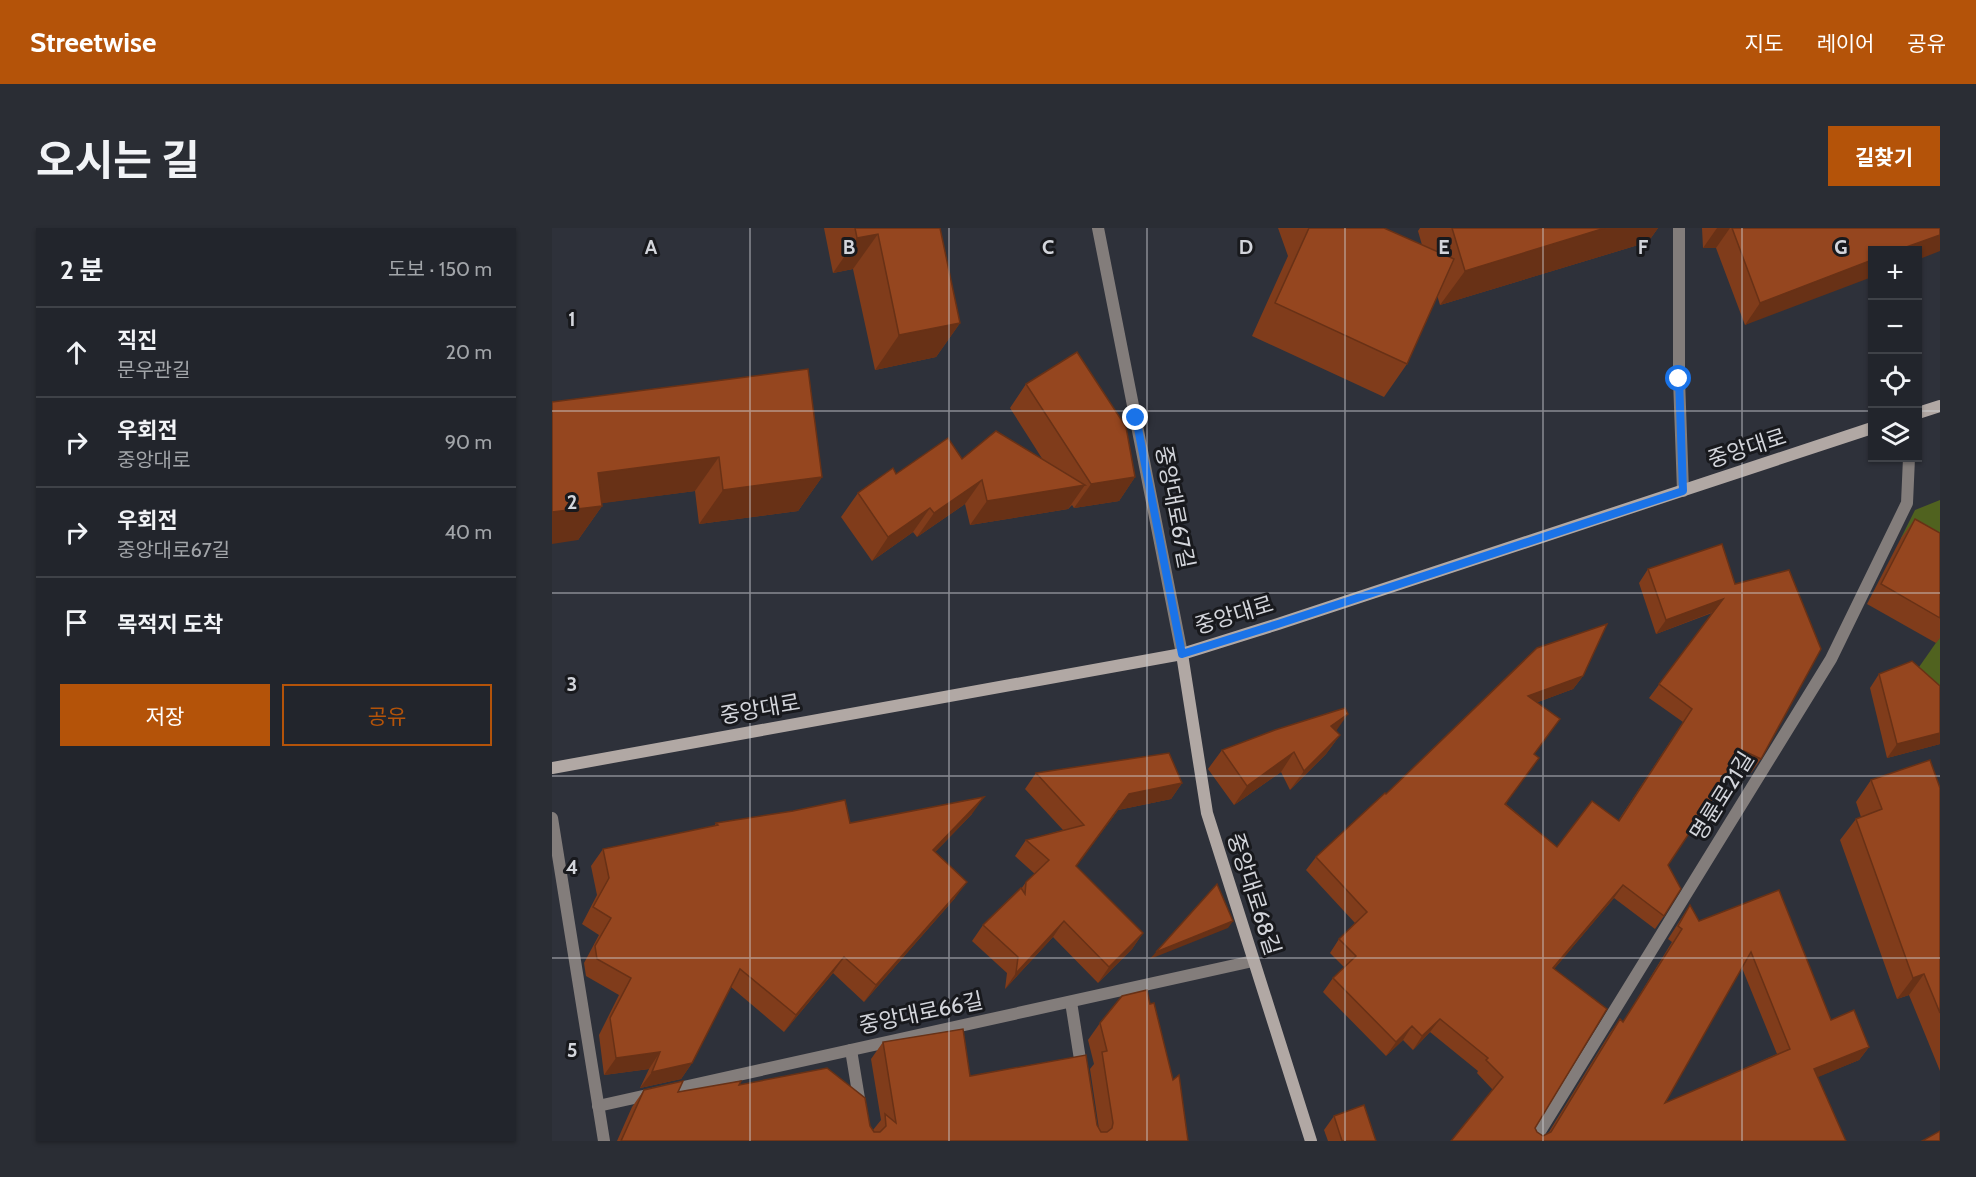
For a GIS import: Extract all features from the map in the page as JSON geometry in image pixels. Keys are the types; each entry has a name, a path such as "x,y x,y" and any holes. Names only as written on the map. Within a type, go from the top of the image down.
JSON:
{"main road":[{"path":"1922,411 1940,406"},
{"name":"중앙대로","path":"552,768 1182,654 1289,621 1868,429"},
{"name":"중앙대로68길","path":"1182,654 1207,813 1311,1141"}],"street":[{"name":"중앙대로67길","path":"1098,228 1182,654"},
{"path":"1679,228 1679,379 1683,491"},
{"name":"명륜로21길","path":"1533,1141 1831,659 1907,504 1909,462"},
{"path":"552,818 604,1141"},
{"name":"중앙대로66길","path":"598,1106 1254,961"},
{"path":"1071,1002 1084,1083"},
{"path":"851,1050 866,1141"}],"green space":[{"path":"1940,500 1940,560 1901,538 1915,510"},
{"path":"1940,637 1940,706 1910,680"}],"building":[{"path":"855,228 940,228 960,323 899,335 878,234 857,238"},
{"path":"1309,228 1384,228 1454,259 1407,364 1275,303"},
{"path":"1452,228 1605,228 1465,271"},
{"path":"1732,228 1940,228 1940,235 1909,246 1868,246 1868,262 1760,303"},
{"path":"1077,352 1126,427 1135,477 1091,484 1026,384"},
{"path":"808,369 822,477 723,490 719,457 598,473 602,506 552,512 552,402"},
{"path":"996,431 1085,485 987,501 982,480 934,513 930,508 888,537 858,493 893,468 896,474 948,438 962,459"},
{"path":"1915,519 1940,533 1940,618 1881,584"},
{"path":"1722,544 1735,584 1789,570 1821,649 1761,759 1744,751 1668,865 1681,889 1664,916 1623,885 1553,968 1607,1009 1535,1128 1543,1136 1551,1132 1620,1019 1623,1022 1682,929 1678,926 1690,905 1699,921 1779,890 1831,1020 1854,1010 1869,1047 1814,1069 1846,1141 1451,1141 1503,1077 1486,1060 1488,1058 1440,1019 1422,1036 1412,1026 1396,1042 1333,978 1356,956 1339,939 1367,912 1316,857 1386,794 1537,648 1607,624 1583,676 1528,696 1560,719 1534,754 1539,758 1505,804 1557,847 1592,801 1619,821 1692,709 1659,684 1723,599 1666,620 1648,569","holes":["1751,952 1790,1049 1665,1103"]},
{"path":"1912,661 1940,686 1940,733 1897,744 1879,674"},
{"path":"1345,708 1348,714 1331,726 1340,735 1304,771 1294,752 1247,786 1222,750 1275,730"},
{"path":"1169,753 1182,783 1129,794 1076,866 1143,933 1109,967 1064,921 1016,973 1018,957 983,925 1021,888 1025,894 1026,882 1049,860 1026,840 1084,825 1036,773"},
{"path":"1930,760 1940,788 1940,1013 1924,974 1913,978 1856,819 1882,809 1871,780"},
{"path":"984,797 933,850 967,882 876,985 844,957 796,1015 740,969 692,1063 652,1072 660,1052 616,1058 610,1018 631,978 597,959 595,946 611,918 593,907 609,878 603,849 718,825 716,823 845,800 850,823"},
{"path":"1217,884 1233,921 1156,952"},
{"path":"1147,990 1150,1004 1154,1003 1173,1080 1179,1075 1188,1141 621,1141 644,1090 683,1081 678,1092 741,1081 739,1085 827,1068 865,1098 870,1126 874,1132 880,1132 886,1126 885,1114 896,1123 883,1042 963,1029 970,1076 1086,1055 1097,1125 1101,1132 1107,1132 1112,1128 1113,1123 1102,1052 1107,1051 1100,1023 1122,996"},
{"path":"1364,1105 1376,1141 1342,1141 1334,1116"},
{"path":"1940,1131 1940,1141 1922,1141"}],"route":[{"path":"1136,418 1182,654 1683,491 1679,379"}]}
